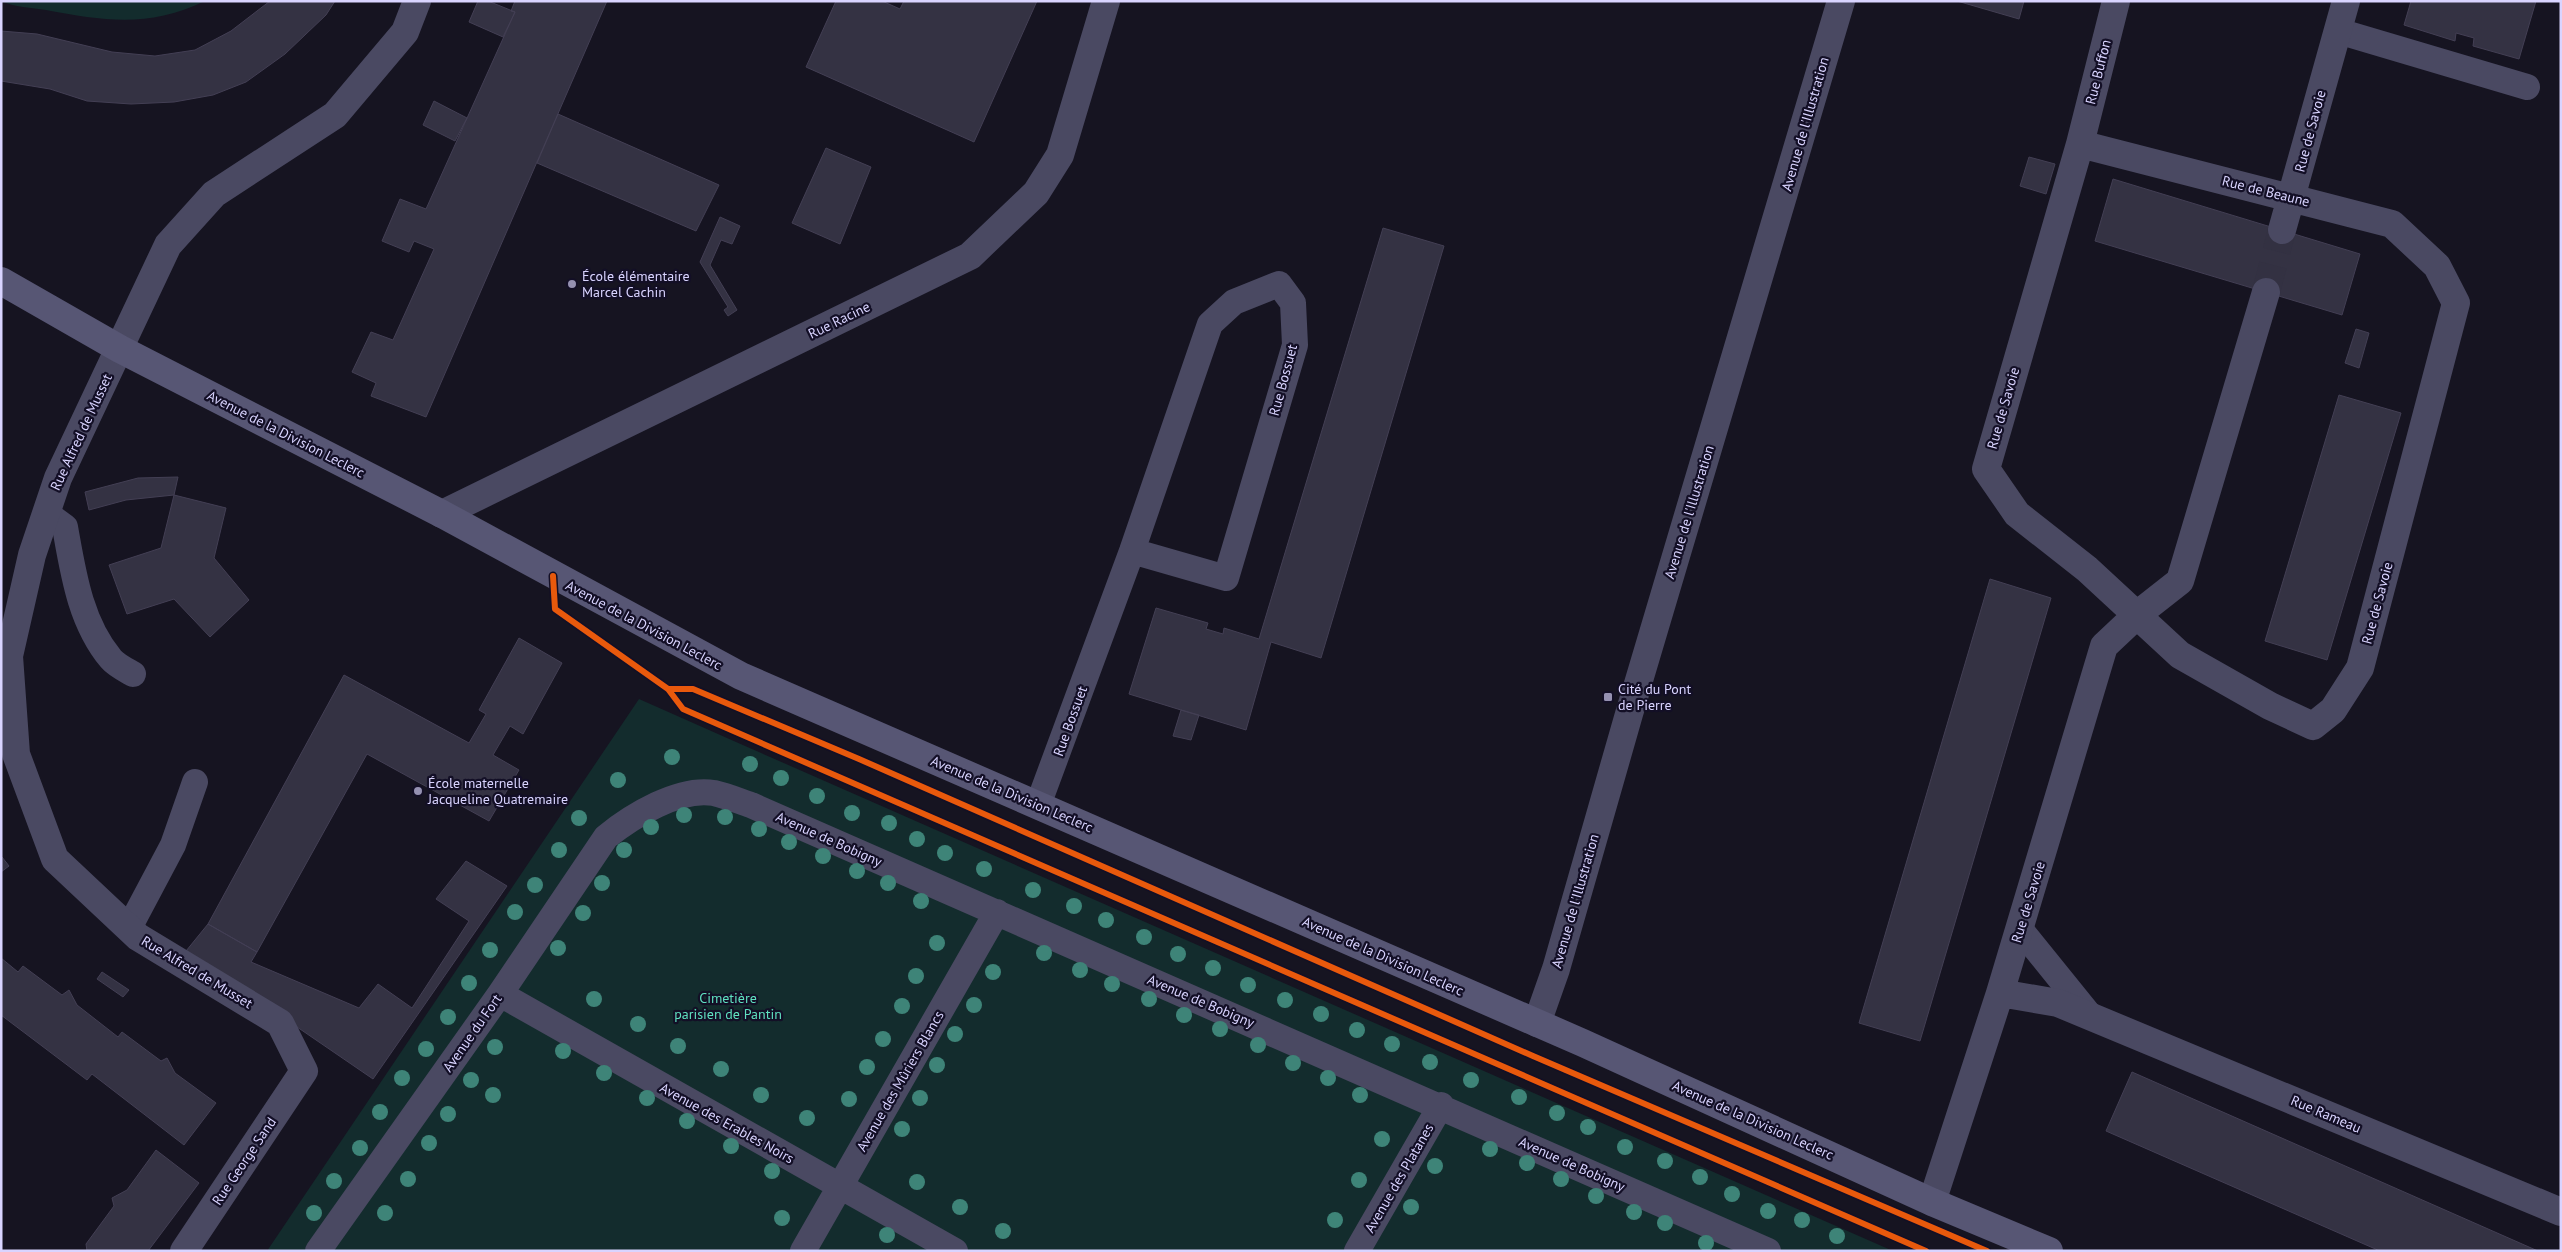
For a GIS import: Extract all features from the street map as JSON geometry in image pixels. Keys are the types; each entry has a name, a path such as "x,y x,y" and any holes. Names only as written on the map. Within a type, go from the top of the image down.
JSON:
{"main road":[{"name":"Avenue de la Division Leclerc","path":"1,281 120,349 442,514 741,676 1537,1023 1932,1202 2049,1251"}],"street":[{"name":"Rue Alfred de Musset","path":"304,1071 280,1023 138,937 54,859 16,754 9,656 32,554 58,478 168,245 214,194 335,115 405,32 417,1"},
{"name":"Rue Racine","path":"442,514 970,256 1036,193 1060,155 1106,1"},
{"name":"Rue Buffon","path":"2080,144 2116,1"},
{"name":"Rue de Savoie","path":"2282,230 2346,1"},
{"name":"Avenue de l'Illustration","path":"1537,1023 1556,969 1839,2"},
{"name":"Rue de Beaune","path":"2080,144 2392,224 2437,266"},
{"name":"Rue de Savoie","path":"2080,144 1986,469 2017,514 2087,569 2180,654 2270,706 2313,726 2332,710 2360,668 2456,303 2437,266"},
{"name":"Rue de Savoie","path":"1932,1202 2020,929 2104,646 2138,614 2180,581 2266,292"},
{"name":"Rue Rameau","path":"2000,993 2058,1003 2561,1212"},
{"name":"Rue George Sand","path":"184,1251 304,1071"}],"lane":[{"path":"2338,31 2527,87"},
{"name":"Rue Bossuet","path":"1038,806 1132,551 1210,324 1234,302 1279,284 1293,303 1295,345 1226,578 1132,551"},
{"path":"46,513 65,527 75,584 90,624 112,660 133,674"},
{"path":"129,928 173,845 195,782"},
{"name":"Avenue de Bobigny","path":"629,819 686,794 713,793 751,805 1441,1105 1768,1251"},
{"name":"Avenue du Fort","path":"318,1251 500,994 606,837 629,819"},
{"name":"Avenue des Mûriers Blancs","path":"803,1251 997,912"},
{"name":"Rue Rameau","path":"2020,929 2091,1017"},
{"name":"Avenue des Erables Noirs","path":"500,994 955,1251"},
{"name":"Avenue des Platanes","path":"1358,1251 1441,1105"}],"green space":[{"path":"1,1 205,1 185,10 165,15 127,20 88,17 17,6"},
{"name":"Cimetière parisien de Pantin","path":"639,699 736,742 1893,1251 267,1251"}],"building":[{"path":"270,1 335,1 326,15 285,54 246,82 213,95 174,102 131,104 87,101 50,89 1,81 1,31 37,34 112,52 155,56 195,50 231,31"},
{"path":"478,1 488,1 515,12 503,37 469,22"},
{"path":"515,1 607,1 426,417 371,396 376,383 352,372 371,332 393,340 434,249 414,241 409,252 382,241 400,199 426,209 515,12 511,11"},
{"path":"836,1 882,1 900,9 904,1 1037,1 974,142 806,67"},
{"path":"1957,1 2024,1 2019,19"},
{"path":"2411,1 2536,1 2519,59 2473,46 2474,38 2456,33 2455,41 2404,25"},
{"path":"434,101 467,118 455,141 423,125"},
{"path":"558,114 719,185 696,231 537,163"},
{"path":"826,148 871,167 840,244 792,223"},
{"path":"2029,157 2055,164 2046,194 2020,186"},
{"path":"2113,179 2360,254 2342,315 2095,241"},
{"path":"720,217 740,226 732,244 721,240 710,265 737,310 728,316 724,310 728,307 700,262"},
{"path":"1383,228 1444,246 1321,658 1271,642 1246,730 1129,694 1156,608 1208,623 1206,629 1223,634 1224,628 1259,639"},
{"path":"2356,329 2369,333 2359,368 2345,363"},
{"path":"2339,395 2401,413 2327,660 2265,641"},
{"path":"178,477 174,495 126,500 89,510 85,492 138,478"},
{"path":"174,495 226,508 214,558 249,600 210,637 174,599 127,614 109,565 161,548"},
{"path":"1990,579 2051,598 1920,1041 1859,1023"},
{"path":"519,638 562,663 523,734 510,726 493,755 519,770 489,821 367,754 257,952 208,924 344,675 469,743 486,714 479,710"},
{"path":"1181,710 1199,715 1191,740 1173,736"},
{"path":"1,858 9,866 1,872"},
{"path":"466,861 507,886 373,1079 186,951 208,924 257,952 251,962 359,1008 378,984 412,1008 469,921 436,899"},
{"path":"1,958 18,972 23,966 62,995 69,990 77,1005 118,1037 122,1032 161,1061 167,1058 175,1073 216,1103 184,1145 92,1074 87,1080 1,1015"},
{"path":"102,972 129,990 123,997 97,979"},
{"path":"2132,1072 2538,1251 2380,1251 2106,1131"},
{"path":"156,1150 199,1183 148,1251 87,1251 86,1244 114,1206 112,1198 127,1190"}],"tunnel":[{"path":"2266,292 2282,230"}],"cycle path":[{"path":"553,576 555,609 668,689 683,709 1926,1251"},
{"path":"668,689 693,689 859,759 1533,1056 1987,1251"}],"place":[{"name":"École élémentaire Marcel Cachin","path":"572,284"},
{"name":"Cité du Pont de Pierre","path":"1608,697"},
{"name":"École maternelle Jacqueline Quatremaire","path":"418,791"}]}
